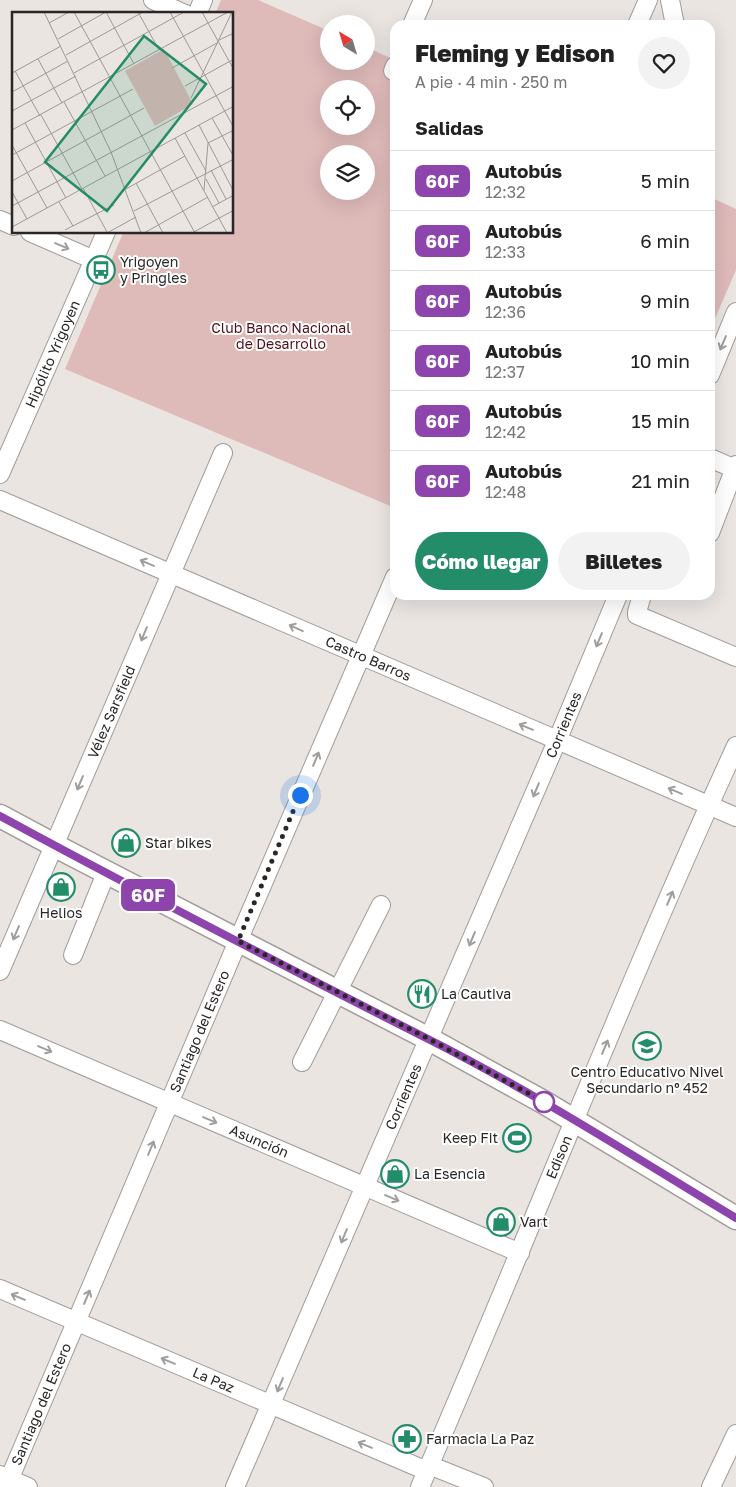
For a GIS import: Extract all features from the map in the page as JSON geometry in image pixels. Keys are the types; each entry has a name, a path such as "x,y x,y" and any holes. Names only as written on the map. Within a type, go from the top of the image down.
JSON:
{"main road":[{"path":"0,816 106,873 429,1039 546,1103 736,1218"}],"street":[{"path":"153,0 180,12"},
{"path":"198,12 203,0"},
{"path":"414,20 423,0"},
{"path":"639,20 648,0"},
{"path":"670,0 674,20"},
{"path":"0,220 12,225"},
{"path":"35,234 94,260"},
{"name":"Hipólito Yrigoyen","path":"0,474 105,234"},
{"path":"715,363 736,312"},
{"name":"Vélez Sarsfield","path":"0,971 223,453"},
{"path":"715,460 735,467 715,520"},
{"name":"Castro Barros","path":"0,500 736,817"},
{"name":"Santiago del Estero","path":"5,1480 76,1322 390,589"},
{"name":"Corrientes","path":"235,1487 558,741 616,600"},
{"path":"640,600 636,612 637,615 736,657"},
{"name":"Edison","path":"425,1474 520,1253 574,1120 736,746"},
{"path":"73,955 106,873"},
{"path":"302,1062 381,905"},
{"name":"Asunción","path":"0,1030 520,1253"},
{"name":"La Paz","path":"0,1289 271,1405 425,1474 484,1487"},
{"path":"711,1487 736,1434"},
{"path":"5,1480 28,1487"}],"green space":[{"name":"Club Banco Nacional de Desarrollo","path":"221,0 258,0 320,27 320,70 375,70 375,51 390,58 390,506 65,369 123,234 234,234 234,12 216,12"},
{"path":"715,199 736,209 736,270 715,318"}],"bus line":[{"name":"60F","path":"0,816 429,1039 546,1103 736,1218"}],"place":[{"name":"Yrigoyen y Pringles","path":"101,270"},
{"name":"Star bikes","path":"126,843"},
{"name":"Helios","path":"61,887"},
{"name":"La Cautiva","path":"422,994"},
{"name":"Centro Educativo Nivel Secundario nº 452","path":"647,1046"},
{"name":"Keep Fit","path":"517,1138"},
{"name":"La Esencia","path":"395,1174"},
{"name":"Vart","path":"501,1222"},
{"name":"Farmacia La Paz","path":"407,1439"}],"route":[{"path":"300,795 238,941 429,1039 546,1103 544,1102"}]}
